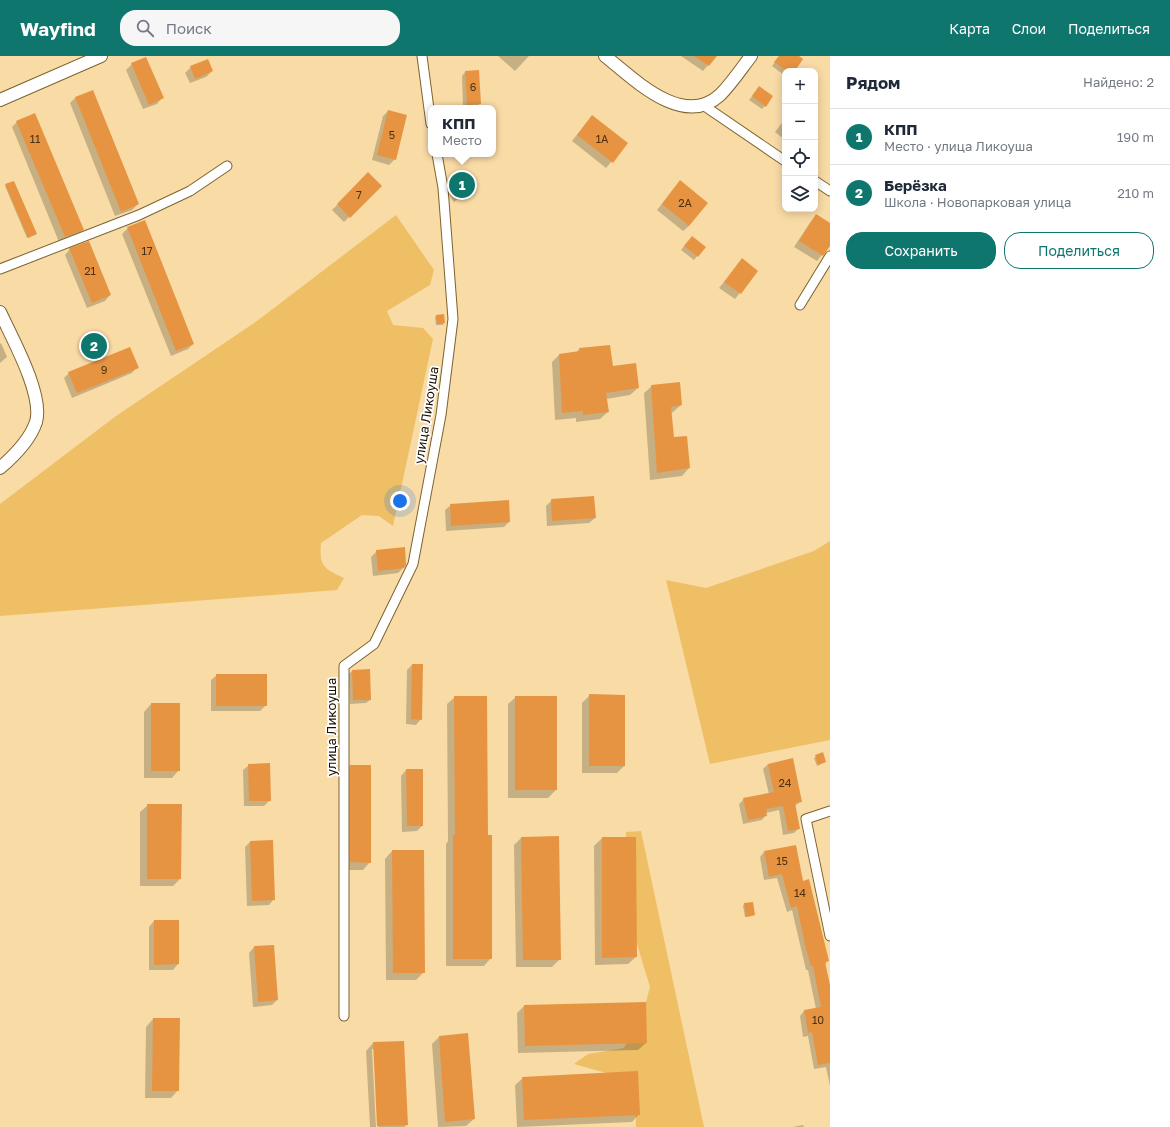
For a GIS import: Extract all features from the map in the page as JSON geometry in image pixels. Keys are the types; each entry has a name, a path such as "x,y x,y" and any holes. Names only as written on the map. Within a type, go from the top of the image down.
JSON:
{"street":[{"path":"0,100 101,56"},
{"path":"422,56 428,105"},
{"path":"605,56 660,97 673,104 689,107 703,105 719,96 751,56"},
{"path":"703,105 782,159"},
{"name":"улица Ликоуша","path":"344,1016 344,666 374,644 413,564 441,415 453,319 443,188 438,157"},
{"path":"0,269 139,215 190,191 227,166"},
{"path":"818,183 830,191"},
{"path":"800,305 830,256"},
{"path":"0,312 33,387 37,401 36,421 31,433 22,445 0,468"},
{"path":"830,811 806,819 830,936"}],"shaded area":[{"path":"396,215 434,270 430,285 387,311 393,325 423,328 433,339 393,526 379,516 362,515 321,543 321,556 324,565 331,572 344,578 337,590 0,616 0,504 116,416 257,321"},
{"path":"830,541 830,740 710,764 666,580 706,588 814,551"},
{"path":"641,831 704,1127 636,1127 635,1081 574,1064 588,1054 624,1048 646,1002 650,987 627,911 626,832"}],"building":[{"path":"694,56 717,56 709,66"},
{"path":"779,56 799,56 803,59 797,68 783,68 774,62"},
{"path":"146,57 164,98 149,105 131,63"},
{"path":"208,59 213,71 195,79 190,66"},
{"path":"479,70 481,104 467,105 465,71"},
{"path":"759,86 773,96 766,107 752,96"},
{"path":"93,90 139,204 121,212 75,97"},
{"path":"388,110 407,115 396,160 377,155"},
{"path":"35,113 84,230 65,237 16,121"},
{"path":"592,115 628,143 613,163 577,135"},
{"path":"368,172 382,186 350,218 337,204"},
{"path":"465,173 475,186 458,199 448,185"},
{"path":"680,180 708,203 689,226 662,204"},
{"path":"14,181 37,234 28,238 5,184"},
{"path":"816,214 830,223 830,246 823,256 799,241"},
{"path":"145,220 194,344 176,351 127,227"},
{"path":"692,236 706,247 698,257 684,246"},
{"path":"89,241 111,295 92,303 69,248"},
{"path":"742,258 758,271 741,294 724,282"},
{"path":"444,314 445,323 437,324 436,315"},
{"path":"610,345 613,366 636,363 639,388 606,393 609,412 583,415 583,411 562,413 559,354 580,351 579,348"},
{"path":"130,347 139,368 77,393 68,372"},
{"path":"680,382 682,405 671,407 674,437 687,436 690,468 657,473 651,385"},
{"path":"594,496 596,518 552,521 551,499"},
{"path":"509,500 510,522 451,526 450,504"},
{"path":"405,547 406,565 404,568 378,571 376,550"},
{"path":"412,664 423,664 422,720 411,719"},
{"path":"370,669 371,700 353,700 352,670"},
{"path":"216,674 267,674 267,706 216,706"},
{"path":"589,694 625,695 625,766 589,766"},
{"path":"454,696 487,696 488,835 492,835 492,959 453,959 453,835 455,835"},
{"path":"515,696 557,696 557,790 515,790"},
{"path":"151,703 180,703 180,771 151,771"},
{"path":"823,752 826,762 818,765 815,755"},
{"path":"793,758 802,802 795,803 800,829 788,831 783,806 766,809 767,816 748,820 743,798 774,792 768,764"},
{"path":"270,763 271,801 249,801 248,764"},
{"path":"350,765 371,765 371,863 350,862"},
{"path":"406,769 423,769 423,826 407,826"},
{"path":"147,804 182,804 181,879 147,879"},
{"path":"559,836 561,960 523,960 521,837"},
{"path":"602,837 636,837 637,957 602,958"},
{"path":"273,840 275,900 252,901 250,841"},
{"path":"796,845 803,881 809,879 829,961 825,962 830,985 830,1063 818,1065 812,1032 808,1033 804,1010 821,1007 813,966 811,966 806,949 797,906 791,908 782,874 769,877 764,851"},
{"path":"392,850 424,850 425,973 393,973"},
{"path":"753,902 755,915 746,917 744,903"},
{"path":"154,920 179,920 179,964 154,965"},
{"path":"274,945 278,1000 258,1002 254,946"},
{"path":"646,1002 647,1043 525,1046 524,1005"},
{"path":"153,1018 180,1018 179,1091 152,1091"},
{"path":"468,1033 475,1119 445,1122 439,1036"},
{"path":"404,1041 408,1125 377,1126 373,1042"},
{"path":"638,1071 640,1115 524,1120 522,1077"}],"place":[{"name":"КПП","path":"462,185"},
{"name":"Берёзка","path":"94,346"}]}
